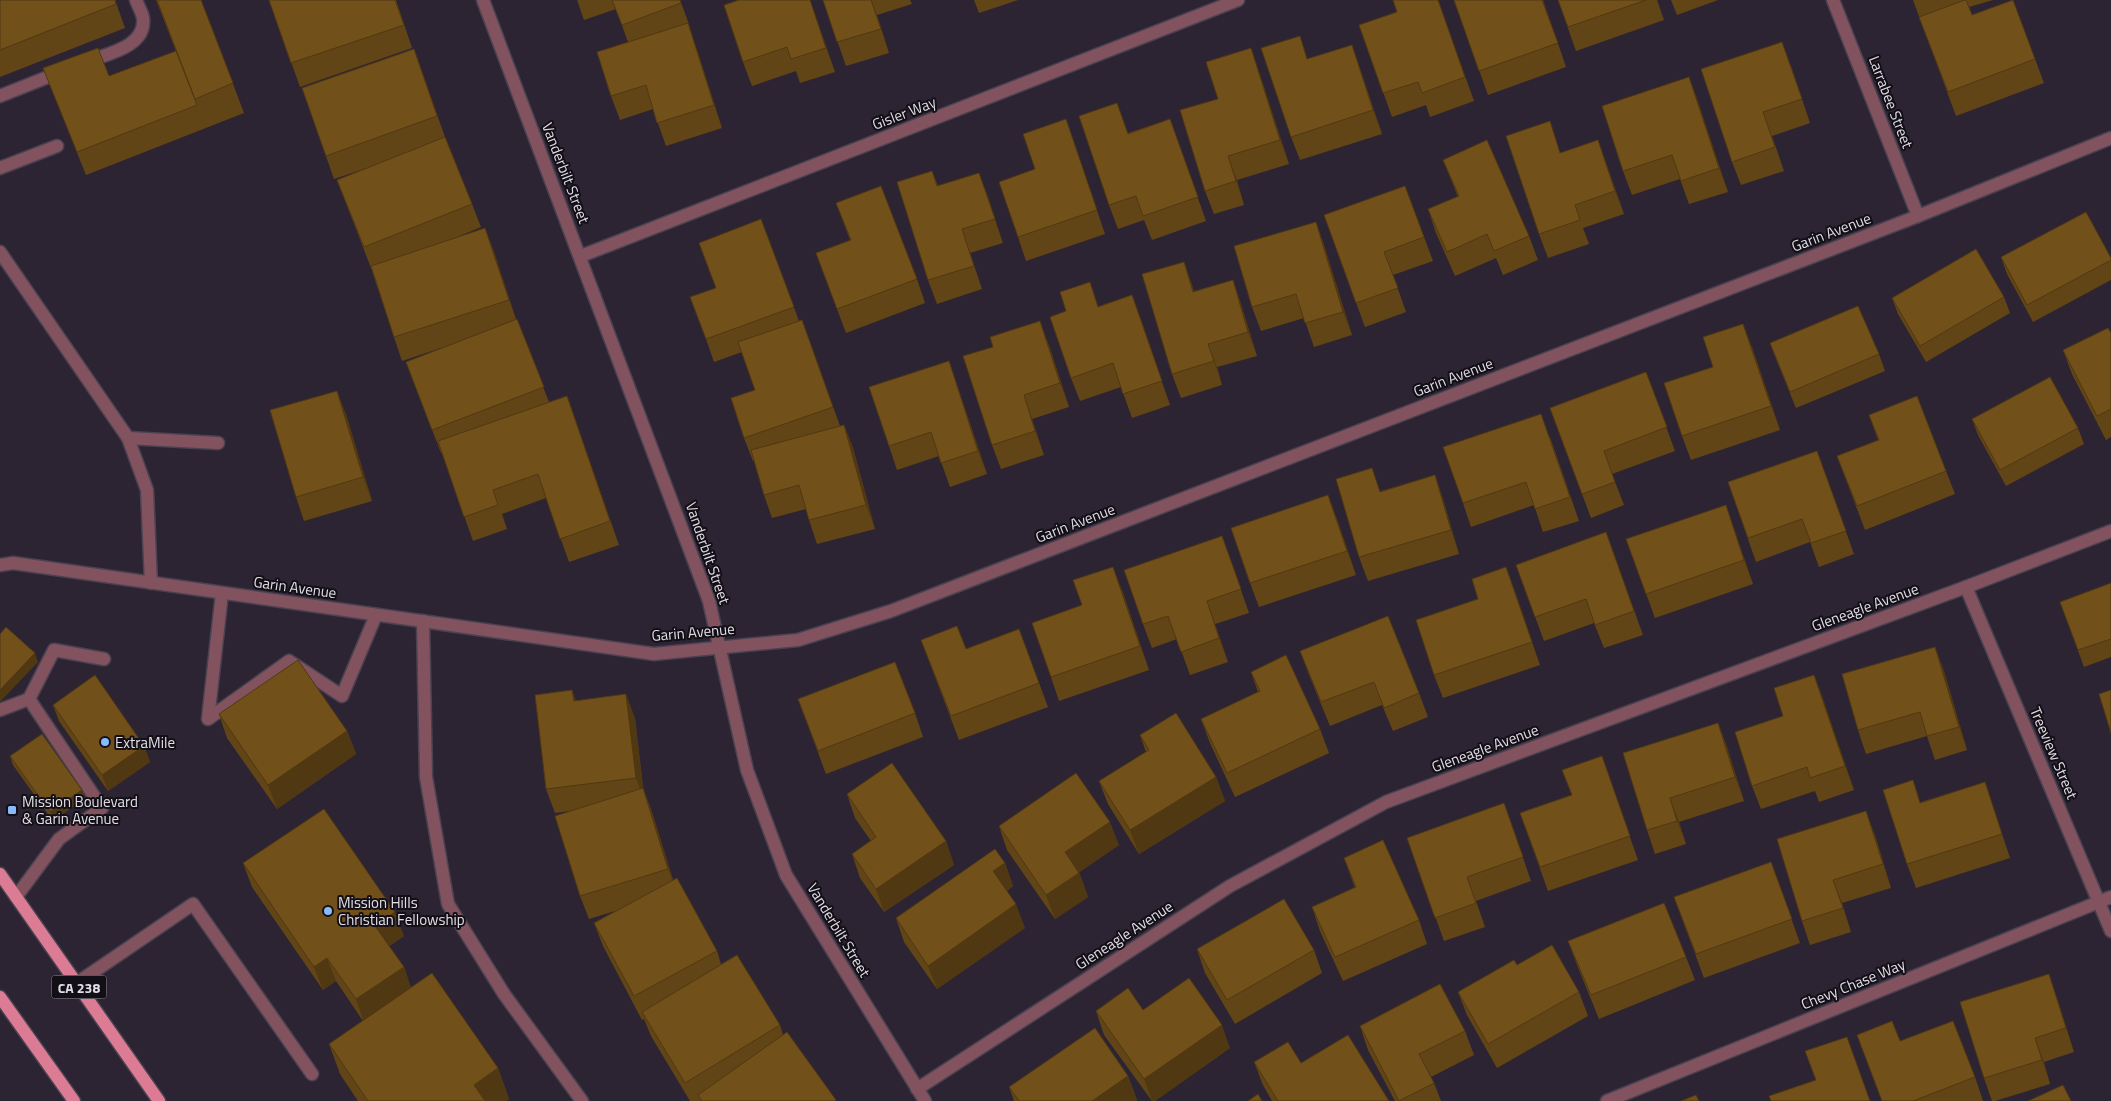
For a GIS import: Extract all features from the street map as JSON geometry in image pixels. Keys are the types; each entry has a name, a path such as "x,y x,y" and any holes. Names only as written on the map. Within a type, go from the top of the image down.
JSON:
{"main road":[{"name":"CA 238","path":"0,874 159,1101"},
{"path":"0,996 74,1101"}],"street":[{"path":"0,96 134,43 141,34 143,19 136,0"},
{"name":"Vanderbilt Street","path":"483,0 581,256 709,601 747,770 786,875 925,1101"},
{"name":"Gisler Way","path":"581,256 1238,0"},
{"name":"Larrabee Street","path":"1834,0 1918,216"},
{"name":"Garin Avenue","path":"0,565 13,563 654,654 798,640 891,611 1918,216 2111,138"},
{"path":"0,168 57,146"},
{"path":"0,252 128,438 146,490 151,583"},
{"path":"128,438 218,443"},
{"name":"Gleneagle Avenue","path":"917,1089 1230,886 1386,802 1966,588 2111,531"},
{"name":"Treeview Street","path":"1966,588 2106,899 2111,931"},
{"path":"222,593 208,719 289,661 342,696 376,615"},
{"path":"423,621 426,777 448,904 504,994 582,1101"},
{"path":"0,710 29,699 54,650 104,659"},
{"path":"16,897 59,839 102,808 29,699"},
{"name":"Chevy Chase Way","path":"1607,1101 2106,899"},
{"path":"77,983 193,904 312,1074"}],"building":[{"path":"0,0 115,0 116,4 0,50"},
{"path":"157,0 201,0 233,83 195,99"},
{"path":"269,0 395,0 404,25 291,63"},
{"path":"612,0 680,0 681,3 622,25"},
{"path":"739,0 810,0 826,48 791,59 787,47 743,62 724,5"},
{"path":"823,0 871,0 881,29 837,42"},
{"path":"1393,0 1438,0 1465,77 1422,93 1418,82 1383,93 1359,25 1397,12"},
{"path":"1454,0 1542,0 1558,43 1479,71"},
{"path":"1558,0 1646,0 1568,27"},
{"path":"1966,0 1972,15 2013,0 2035,59 1948,92 1919,17"},
{"path":"688,23 714,105 657,123 646,85 611,96 597,52"},
{"path":"1300,36 1307,59 1352,45 1373,110 1291,137 1261,48"},
{"path":"1782,42 1802,99 1763,112 1775,147 1732,162 1701,69"},
{"path":"98,48 109,76 176,51 197,105 77,152 43,68"},
{"path":"1251,48 1280,140 1228,156 1236,181 1205,191 1180,110 1218,99 1206,62"},
{"path":"414,49 437,116 326,156 302,88"},
{"path":"1689,77 1719,168 1681,181 1672,155 1623,171 1602,106"},
{"path":"1117,103 1128,134 1170,119 1198,197 1143,216 1136,196 1109,205 1079,116"},
{"path":"1066,119 1097,210 1018,237 999,182 1035,169 1023,134"},
{"path":"1550,121 1560,153 1598,140 1615,191 1575,205 1580,220 1539,234 1506,136"},
{"path":"445,137 472,204 364,247 337,180"},
{"path":"1487,140 1529,236 1494,251 1487,234 1447,252 1428,209 1459,196 1443,160"},
{"path":"932,171 937,186 979,173 995,219 962,229 974,266 928,280 897,182"},
{"path":"881,186 917,279 837,309 816,253 851,240 836,203"},
{"path":"1405,186 1424,237 1384,252 1398,288 1356,303 1324,215"},
{"path":"2086,212 2111,260 2027,305 2001,257"},
{"path":"761,219 794,307 706,339 690,297 716,288 699,243"},
{"path":"1316,222 1343,312 1305,323 1296,294 1252,307 1234,246"},
{"path":"485,228 509,300 394,337 371,266"},
{"path":"1976,249 2004,297 1920,346 1892,298"},
{"path":"1184,262 1193,292 1233,280 1248,332 1208,344 1214,361 1172,374 1142,274"},
{"path":"1090,282 1098,307 1132,295 1162,381 1123,394 1113,363 1071,378 1050,317 1066,311 1060,292"},
{"path":"1858,306 1879,354 1790,392 1770,343"},
{"path":"517,319 544,387 432,430 406,362"},
{"path":"802,320 833,407 744,438 731,398 755,390 738,342"},
{"path":"1040,321 1060,383 1024,395 1035,431 992,445 963,356 993,347 990,337"},
{"path":"1743,324 1771,406 1682,436 1664,383 1713,367 1703,337"},
{"path":"2108,328 2111,333 2111,409 2097,416 2063,350"},
{"path":"949,361 978,451 941,463 931,432 889,446 869,387"},
{"path":"1646,372 1667,427 1604,451 1615,482 1582,494 1550,408"},
{"path":"2050,377 2078,428 2000,470 1972,419"},
{"path":"337,391 363,477 296,497 270,410"},
{"path":"567,396 610,521 560,539 538,474 493,490 498,505 464,517 438,441"},
{"path":"1917,396 1946,471 1857,506 1837,456 1879,440 1869,415"},
{"path":"1541,414 1570,497 1535,509 1526,482 1463,503 1443,447"},
{"path":"844,425 866,505 809,520 799,485 764,495 751,450"},
{"path":"1817,451 1846,531 1811,543 1802,519 1748,538 1728,482"},
{"path":"1372,468 1380,492 1435,475 1451,530 1359,557 1336,479"},
{"path":"1328,495 1347,551 1250,583 1231,528"},
{"path":"1726,505 1744,560 1646,594 1626,539"},
{"path":"1606,532 1634,611 1595,625 1586,599 1535,617 1516,565"},
{"path":"1222,536 1241,589 1207,601 1219,638 1181,652 1168,616 1143,624 1124,570"},
{"path":"1113,567 1140,646 1051,677 1032,623 1082,605 1073,580"},
{"path":"1506,567 1532,642 1434,675 1416,620 1478,599 1472,579"},
{"path":"2111,583 2111,639 2078,650 2060,602"},
{"path":"1388,616 1419,693 1384,708 1374,682 1321,702 1300,651"},
{"path":"957,626 966,649 1019,629 1039,683 951,716 921,640"},
{"path":"6,627 35,653 0,690 0,634"},
{"path":"1935,647 1959,727 1927,736 1920,712 1858,730 1842,674"},
{"path":"1286,655 1320,729 1227,773 1201,719 1260,691 1251,672"},
{"path":"298,660 347,731 268,785 219,714"},
{"path":"895,662 915,713 818,751 798,699"},
{"name":"ExtraMile","path":"95,675 144,746 102,775 53,705"},
{"path":"1814,675 1845,766 1810,778 1807,767 1752,786 1735,732 1783,716 1774,688"},
{"path":"572,690 574,701 626,694 636,778 546,789 535,695"},
{"path":"2111,690 2111,733 2099,694"},
{"path":"1176,713 1216,777 1130,830 1099,781 1149,750 1140,735"},
{"path":"1718,723 1735,777 1670,798 1677,821 1647,830 1623,753"},
{"path":"42,734 82,790 50,812 10,756"},
{"path":"1602,756 1630,836 1540,867 1520,813 1572,795 1562,770"},
{"path":"892,763 946,841 876,889 852,854 876,837 847,794"},
{"path":"1076,773 1110,822 1065,852 1079,873 1046,895 999,826"},
{"path":"1913,780 1920,803 1985,782 2002,834 1907,864 1883,790"},
{"path":"643,788 668,869 580,896 555,816"},
{"path":"1504,803 1523,857 1467,877 1476,903 1435,918 1407,838"},
{"name":"Mission Hills Christian Fellowship","path":"324,809 395,912 375,926 404,967 356,999 327,958 314,967 243,863"},
{"path":"1866,811 1883,864 1833,880 1843,908 1802,921 1777,839"},
{"path":"1383,840 1419,920 1335,957 1312,907 1356,887 1344,858"},
{"path":"995,849 1005,863 993,871 1016,904 928,966 896,918"},
{"path":"1771,862 1792,919 1696,954 1674,897"},
{"path":"677,878 717,951 634,996 594,923"},
{"path":"1284,899 1314,950 1227,1000 1197,949"},
{"path":"1664,903 1686,957 1591,995 1568,941"},
{"path":"1552,945 1579,992 1488,1044 1458,992 1514,960 1517,965"},
{"path":"737,955 780,1025 685,1083 642,1012"},
{"path":"432,973 498,1068 474,1085 485,1101 368,1101 329,1044"},
{"path":"2049,974 2066,1028 2035,1038 2042,1060 1984,1078 1960,1002"},
{"path":"1189,978 1222,1025 1144,1079 1096,1011 1128,988 1143,1010"},
{"path":"1440,984 1465,1031 1419,1054 1434,1083 1399,1101 1360,1026"},
{"path":"1892,1021 1900,1041 1953,1021 1975,1077 1913,1101 1882,1101 1857,1035"},
{"path":"1095,1028 1128,1076 1092,1101 1019,1101 1009,1087"},
{"path":"787,1032 836,1100 702,1101 698,1095"},
{"path":"1348,1035 1389,1101 1278,1101 1254,1062 1288,1042 1301,1063"},
{"path":"1847,1037 1870,1101 1771,1101 1769,1096 1816,1080 1805,1051"},
{"path":"2063,1085 2071,1101 2028,1101"},
{"path":"1258,1094 1262,1101 1248,1101"},
{"path":"1696,1095 1699,1101 1681,1101"}],"place":[{"name":"ExtraMile","path":"105,742"},
{"name":"Mission Boulevard & Garin Avenue","path":"12,810"},
{"name":"Mission Hills Christian Fellowship","path":"328,911"}]}
